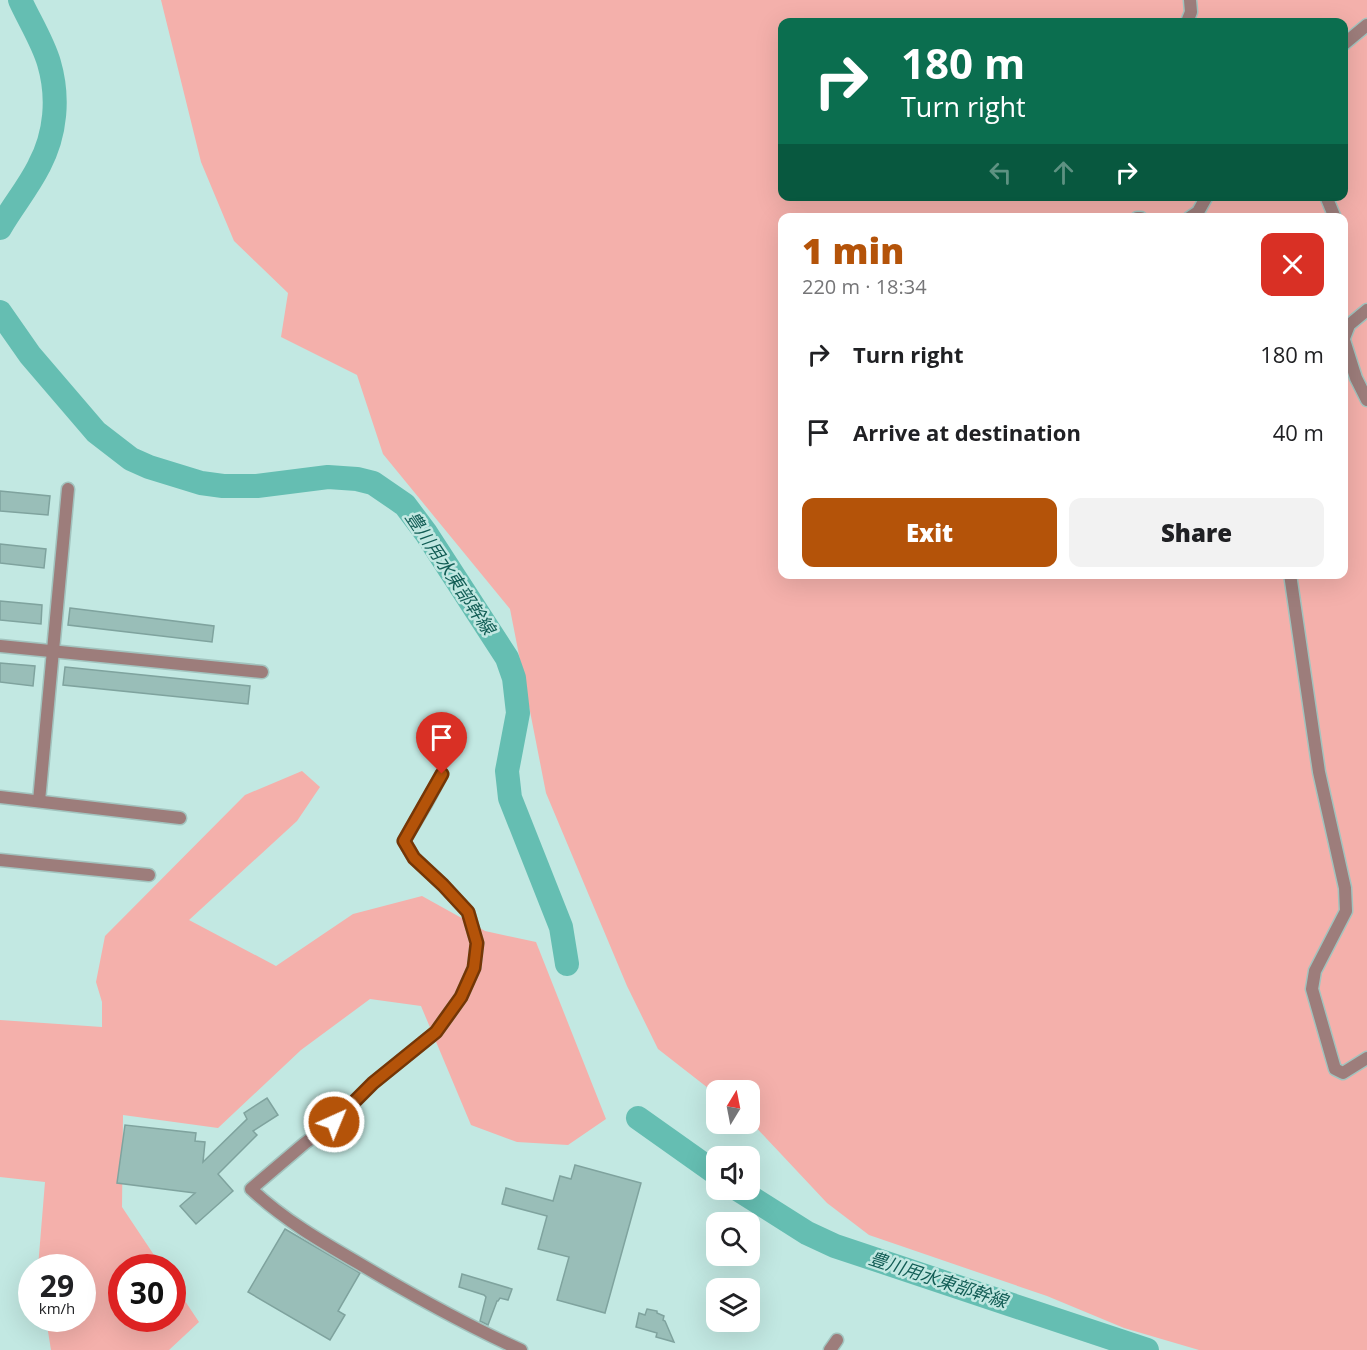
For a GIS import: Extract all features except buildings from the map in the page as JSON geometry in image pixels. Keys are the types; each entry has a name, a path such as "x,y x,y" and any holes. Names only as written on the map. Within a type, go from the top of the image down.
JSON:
{"street":[{"path":"1189,18 1191,12 1190,0"},
{"path":"1348,41 1367,25"},
{"path":"1348,328 1367,310"},
{"path":"1348,352 1356,378 1367,400"},
{"path":"39,801 68,489"},
{"path":"1291,579 1318,772 1345,888 1346,911 1315,970 1312,989 1335,1069 1343,1073 1367,1058"},
{"path":"0,646 262,672"},
{"path":"442,774 404,841 414,858 468,912 477,943 474,968 461,997 436,1032 373,1083 334,1122 305,1143 251,1190 271,1208 306,1232 377,1275 520,1350"},
{"path":"0,797 180,818"},
{"path":"0,860 149,875"}],"shaded area":[{"path":"161,0 1367,0 1367,1350 1199,1350 1124,1328 1047,1296 869,1235 827,1203 760,1132 760,1080 706,1080 706,1086 658,1049 627,986 546,793 510,609 383,454 357,375 281,337 288,293 234,241 201,162"},
{"path":"302,771 320,787 297,821 189,920 276,966 353,914 422,896 485,931 536,942 606,1119 568,1145 517,1142 471,1125 421,1006 370,999 301,1050 218,1128 123,1115 122,1207 153,1254 108,1254 108,1332 186,1332 186,1302 199,1322 169,1350 51,1350 48,1332 96,1332 96,1254 39,1254 45,1182 0,1177 0,1020 102,1027 102,1002 96,982 105,936 245,795"}],"waterway":[{"name":"豊川用水東部幹線","path":"0,228 45,154 54,115 54,89 49,63 40,39 20,0"},
{"name":"豊川用水東部幹線","path":"0,312 30,355 96,432 131,459 201,483 223,486 257,486 328,477 357,479 373,483 405,505 426,533 507,658 514,678 518,713 507,771 510,798 561,927 567,964"},
{"name":"豊川用水東部幹線","path":"638,1118 706,1166"},
{"name":"豊川用水東部幹線","path":"755,1200 807,1233 835,1246 1147,1350"}],"route":[{"path":"334,1122 373,1083 436,1032 461,997 474,968 477,943 468,912 414,858 404,841 442,774"}]}
